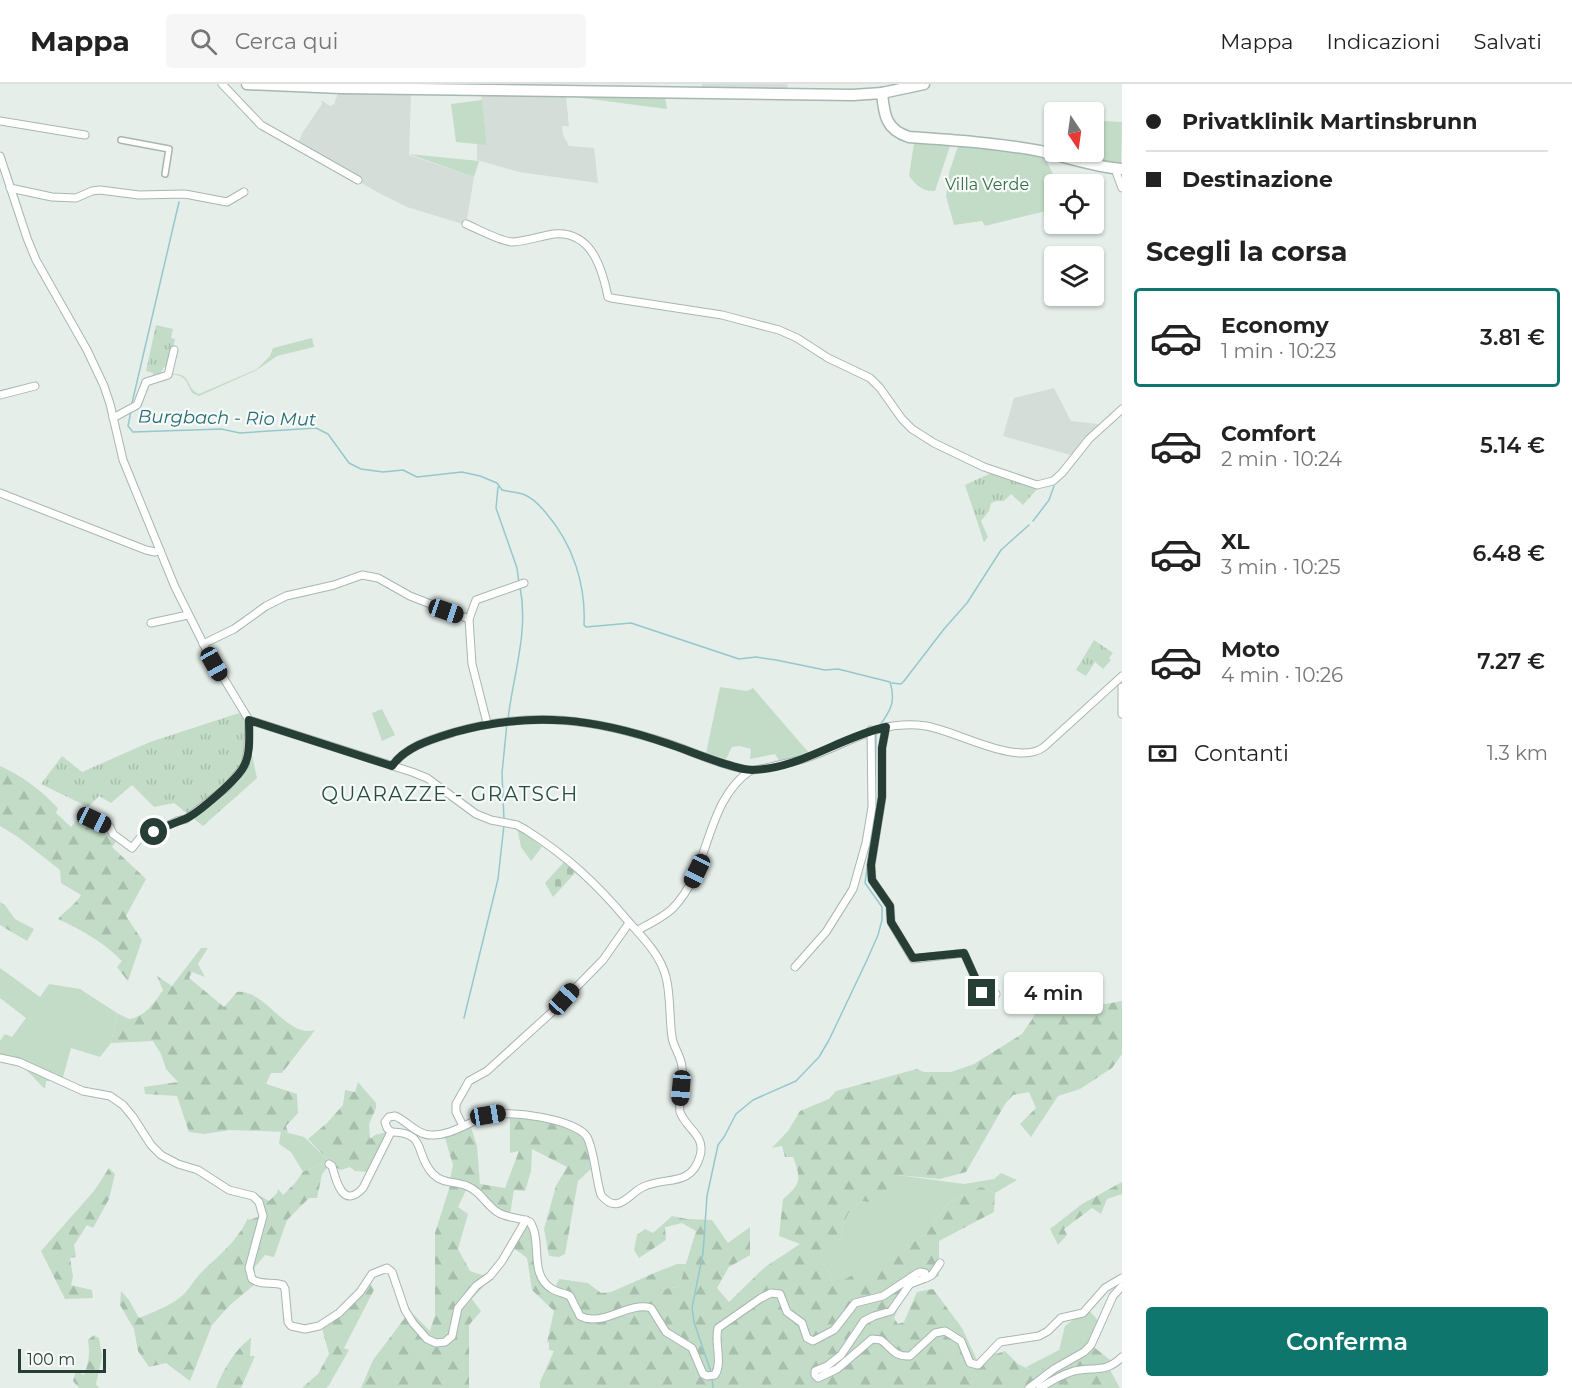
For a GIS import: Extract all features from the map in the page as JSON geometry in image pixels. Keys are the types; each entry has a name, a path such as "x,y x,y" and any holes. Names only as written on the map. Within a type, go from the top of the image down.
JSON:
{"main road":[{"path":"247,84 341,88 791,94 882,93 924,84"},
{"path":"882,93 885,115 891,127 898,134 909,137 1009,146 1119,169"}],"street":[{"path":"222,84 261,125 358,180"},
{"path":"0,121 85,135"},
{"path":"122,140 169,149 165,174"},
{"path":"0,156 36,260 87,350 107,395 123,460 188,615 249,720 245,765 226,788 186,819 140,838 132,848 113,834 110,827 93,821"},
{"path":"1119,169 1122,188"},
{"path":"10,188 52,197 76,198 92,190 100,190 139,195 185,194 227,202 244,192"},
{"path":"466,224 510,242 556,234 579,238 594,253 602,270 608,297 722,315 779,330 797,338 828,358 870,378 880,387 908,425 934,443 984,467 1037,486 1053,481 1062,473 1089,438 1122,409"},
{"path":"113,418 137,405 147,382 168,375 174,350"},
{"path":"0,395 35,386"},
{"path":"0,494 146,550 155,552 160,550"},
{"path":"203,644 234,629 266,606 286,596 334,585 362,575 378,578 410,596 469,619"},
{"path":"486,723 472,664 469,619 476,600 521,584"},
{"path":"151,623 188,615"},
{"path":"638,930 673,909 692,882 703,859 712,825 722,800 740,777 751,770 810,757 872,730 886,727 927,726 1012,752 1036,752 1122,676"},
{"path":"1122,687 1122,714"},
{"path":"392,766 398,758 414,747 438,737 486,723 542,718 580,721 664,742 751,770"},
{"path":"249,720 427,778 476,814 517,825 579,869 601,889 629,923 638,930 655,954 666,978 672,1036 683,1069 680,1112 701,1142 701,1153 693,1169 677,1180 646,1185 626,1200 612,1204 601,1196 587,1136 578,1129 542,1118 502,1113 488,1115 450,1132 429,1135 395,1116 389,1117 385,1122 391,1132 404,1132 416,1140 427,1166 439,1179 469,1186 501,1215 530,1222 535,1231 537,1256 543,1280 552,1289 570,1296 580,1316 592,1319 616,1315 638,1307 651,1308 666,1332 692,1348 703,1374 711,1376 718,1368 716,1334 718,1328 771,1293 780,1294 787,1312 802,1323 807,1338 813,1341 834,1330 855,1303 883,1296 920,1272 925,1273 926,1278"},
{"path":"886,727 882,748 882,797 871,865 872,880 890,906 891,922 913,958 964,953 982,993 996,994"},
{"path":"795,967 826,932 853,889 866,843 872,807 872,730"},
{"path":"463,1126 456,1112 456,1104 469,1081 487,1071 552,1012 603,960 629,923"},
{"path":"0,1058 19,1062 83,1091 110,1096 123,1105 151,1145 161,1155 178,1164 203,1172 229,1190 253,1196 259,1202 263,1216 249,1268 252,1279 257,1283 275,1282 283,1285 288,1322 296,1328 319,1326 339,1313 350,1304 372,1274 387,1268 392,1272 405,1310 419,1332 436,1343 445,1342 452,1336 458,1308 477,1286 490,1276 526,1220"},
{"path":"329,1164 332,1166 339,1190 353,1196 357,1194 363,1188 391,1132"},
{"path":"940,1263 932,1275 910,1284 891,1311 864,1321 841,1355 827,1366 815,1371 816,1377 824,1377 837,1369 872,1339 881,1340 892,1353 906,1357 910,1356 931,1336 945,1331 961,1341 968,1360 978,1365 1000,1342 1039,1336 1048,1331 1061,1318 1083,1313 1105,1288 1122,1278"},
{"path":"1029,1388 1091,1345 1113,1296 1122,1287"},
{"path":"1040,1388 1072,1372 1107,1368 1122,1357"}],"shaded area":[{"path":"702,84 787,84 788,90 702,87"},
{"path":"340,88 411,94 409,155 474,177 466,225 407,207 297,145 322,104 321,100 330,106 334,104"},
{"path":"481,94 566,96 569,126 562,126 563,135 569,146 594,148 598,183 519,172 477,160 477,144 487,144"},
{"path":"1054,388 1071,421 1098,424 1074,456 1003,436 1014,398"}],"green space":[{"path":"567,96 665,97 667,109"},
{"path":"482,100 487,145 456,142 451,104"},
{"path":"1104,121 1122,122 1121,166 1102,163 1104,162"},
{"path":"915,137 952,140 935,191 921,188 909,176"},
{"name":"Villa Verde","path":"959,143 1044,155 1044,162 1047,162 1053,174 1044,174 1044,211 985,226 982,221 954,225 946,196 949,173"},
{"path":"409,154 479,161 474,177"},
{"path":"156,325 173,329 171,338 175,339 168,368 164,367 161,373 153,375 146,371"},
{"path":"312,338 314,347 277,356 257,370 199,396 192,393 184,379 170,374 177,374 186,378 195,392 199,394 257,369 270,356 273,348"},
{"path":"991,473 1037,489 1023,505 1011,494 1004,501 991,503 989,511 981,521 988,537 984,542 965,485"},
{"path":"1094,640 1113,653 1109,658 1111,660 1103,669 1095,662 1086,676 1076,670"},
{"path":"720,687 747,691 753,688 809,753 780,762 775,754 750,759 751,749 739,746 732,747 726,759 706,753"},
{"path":"382,709 395,735 382,741 372,713"},
{"path":"239,713 244,718 257,778 203,826 174,803 154,807 132,785 111,803 99,796 88,807 41,784 62,756 82,772 150,742"},
{"path":"0,766 23,779 45,796 58,808 56,813 71,827 82,814 117,840 112,847 146,879 126,916 142,940 128,981 117,967 122,961 115,954 92,937 58,919 81,895 61,883 60,870 0,826"},
{"path":"517,827 542,847 531,861 521,847"},
{"path":"564,862 576,872 553,897 545,883"},
{"path":"0,902 15,919 34,929 27,941 0,925"},
{"path":"201,948 208,948 198,964 205,977 192,972 189,978 224,1007 237,992 248,993 295,1027 305,1031 315,1030 282,1073 271,1073 266,1084 297,1094 298,1113 286,1126 288,1132 230,1130 204,1134 189,1132 177,1096 145,1094 144,1087 178,1082 166,1069 153,1041 111,1043 117,1013 129,1019 145,1012 163,990 157,976 172,986"},
{"path":"0,968 40,997 49,984 80,989 117,1013 111,1043 100,1057 71,1048 62,1081 46,1081 45,1089 18,1062 0,1058 0,1041 5,1034 12,1037 26,1018 0,998"},
{"path":"1078,976 1093,978 1100,1005 1122,1001 1122,1054 1112,1068 1080,1089 1058,1096 1031,1137 1020,1124 1036,1108 1029,1092 1013,1095 1005,1104 966,1172 940,1179 897,1175 878,1203 861,1201 852,1209 846,1217 841,1238 820,1253 820,1261 829,1271 833,1286 926,1234 947,1204 981,1187 995,1193 994,1212 939,1241 939,1276 911,1286 894,1318 898,1324 904,1322 917,1292 933,1289 962,1328 977,1360 1005,1351 1018,1364 1031,1370 1041,1365 1047,1374 1091,1345 1113,1362 1110,1370 1120,1388 540,1388 540,1382 554,1351 549,1350 547,1342 554,1311 532,1290 527,1258 512,1247 527,1223 532,1229 537,1274 553,1292 559,1279 588,1283 601,1293 611,1292 659,1271 662,1289 679,1287 696,1231 682,1223 665,1227 666,1240 639,1258 634,1250 637,1235 645,1229 653,1233 672,1216 712,1220 728,1243 750,1227 750,1255 729,1267 717,1288 729,1302 765,1267 800,1244 779,1236 783,1199 797,1185 798,1176 793,1157 785,1157 782,1146 772,1148 788,1131 800,1111 829,1099 836,1091 917,1069 924,1072 951,1072 974,1064 1022,1034 1041,1002"},
{"path":"358,1082 376,1103 369,1124 370,1139 387,1132 368,1172 355,1171 350,1167 341,1170 330,1164 322,1174 317,1198 309,1198 287,1220 274,1257 265,1255 255,1267 253,1286 230,1305 212,1325 190,1381 166,1363 149,1367 138,1351 134,1329 120,1305 121,1291 139,1318 163,1308 187,1291 199,1275 232,1242 248,1218 249,1220 261,1216 262,1211 251,1195 252,1191 269,1201 278,1189 283,1195 303,1172 328,1160 308,1139 343,1105 345,1090 355,1092"},
{"path":"510,1117 563,1125 581,1134 586,1141 591,1169 578,1181 565,1254 559,1257 549,1256 544,1229 556,1186 567,1167 532,1149 531,1171 525,1191 514,1190 510,1214 499,1211 469,1183 450,1180 453,1165 445,1138 470,1124 477,1146 480,1184 505,1188 519,1151 510,1153"},
{"path":"281,1131 304,1137 328,1160 303,1172 291,1152 279,1144"},
{"path":"109,1168 115,1174 109,1199 93,1228 87,1225 74,1245 76,1257 70,1258 73,1277 71,1285 92,1290 93,1298 65,1299 41,1251 94,1191"},
{"path":"1001,1173 1017,1180 995,1193 981,1187 947,1204 926,1234 833,1287 829,1271 820,1261 820,1253 841,1238 846,1217 852,1209 861,1201 878,1202 897,1175 964,1184 994,1179"},
{"path":"1122,1182 1122,1194 1107,1199 1101,1214 1092,1208 1064,1229 1067,1235 1058,1245 1050,1229 1082,1204"},
{"path":"450,1186 467,1188 458,1207 468,1214 458,1249 470,1271 491,1278 472,1299 481,1311 469,1325 469,1388 361,1388 373,1360 410,1311 430,1331 435,1315 435,1233"},
{"path":"677,1264 686,1264 679,1287 661,1289 659,1271"},
{"path":"369,1281 374,1290 344,1348 349,1350 329,1385 326,1388 302,1388 318,1374 329,1354 321,1324"},
{"path":"1088,1309 1101,1324 1092,1343 1047,1375 1026,1367 1059,1350 1065,1326"},
{"path":"94,1335 99,1338 102,1357 96,1384 99,1388 79,1388 73,1381 76,1371 84,1375 89,1358 88,1340"},
{"path":"251,1338 250,1356 255,1356 241,1388 216,1388 230,1360"}],"waterway":[{"name":"Burgbach - Rio Mut","path":"132,403 179,202"},
{"name":"Burgbach - Rio Mut","path":"131,411 128,426 133,432 221,429 240,433 316,428 328,434 349,463 361,469 383,472 403,470 417,477 462,472 497,483 502,490 522,494 534,500 564,538 580,580 586,627 631,623 739,659 756,657 825,670 838,669 890,682 893,695 891,705 880,725"},
{"path":"1033,521 1049,500 1054,486"},
{"path":"498,487 496,508 517,568 519,583"},
{"path":"892,683 901,684 904,681 967,603 1001,550 1029,525"},
{"path":"508,719 523,620 520,587"},
{"path":"504,820 502,773 507,723"},
{"name":"Burgbach - Rio Mut","path":"875,803 876,734"},
{"name":"Burgbach - Rio Mut","path":"711,1372 694,1322 692,1308 703,1253 707,1196 718,1145 736,1114 753,1100 796,1081 819,1057 867,960 882,920 882,907 865,883 875,811"},
{"path":"464,1018 498,879 504,825"},
{"name":"Burgbach - Rio Mut","path":"712,1377 713,1388"}],"district":[{"name":"QUARAZZE - GRATSCH","path":"450,794"}],"route":[{"path":"154,832 192,815 226,788 241,772 248,749 249,720 392,766 398,758 414,747 438,737 486,723 542,718 580,721 664,742 751,770 810,757 872,730 886,727 882,748 882,797 871,865 872,880 890,906 891,922 913,958 964,953 982,993"}]}
